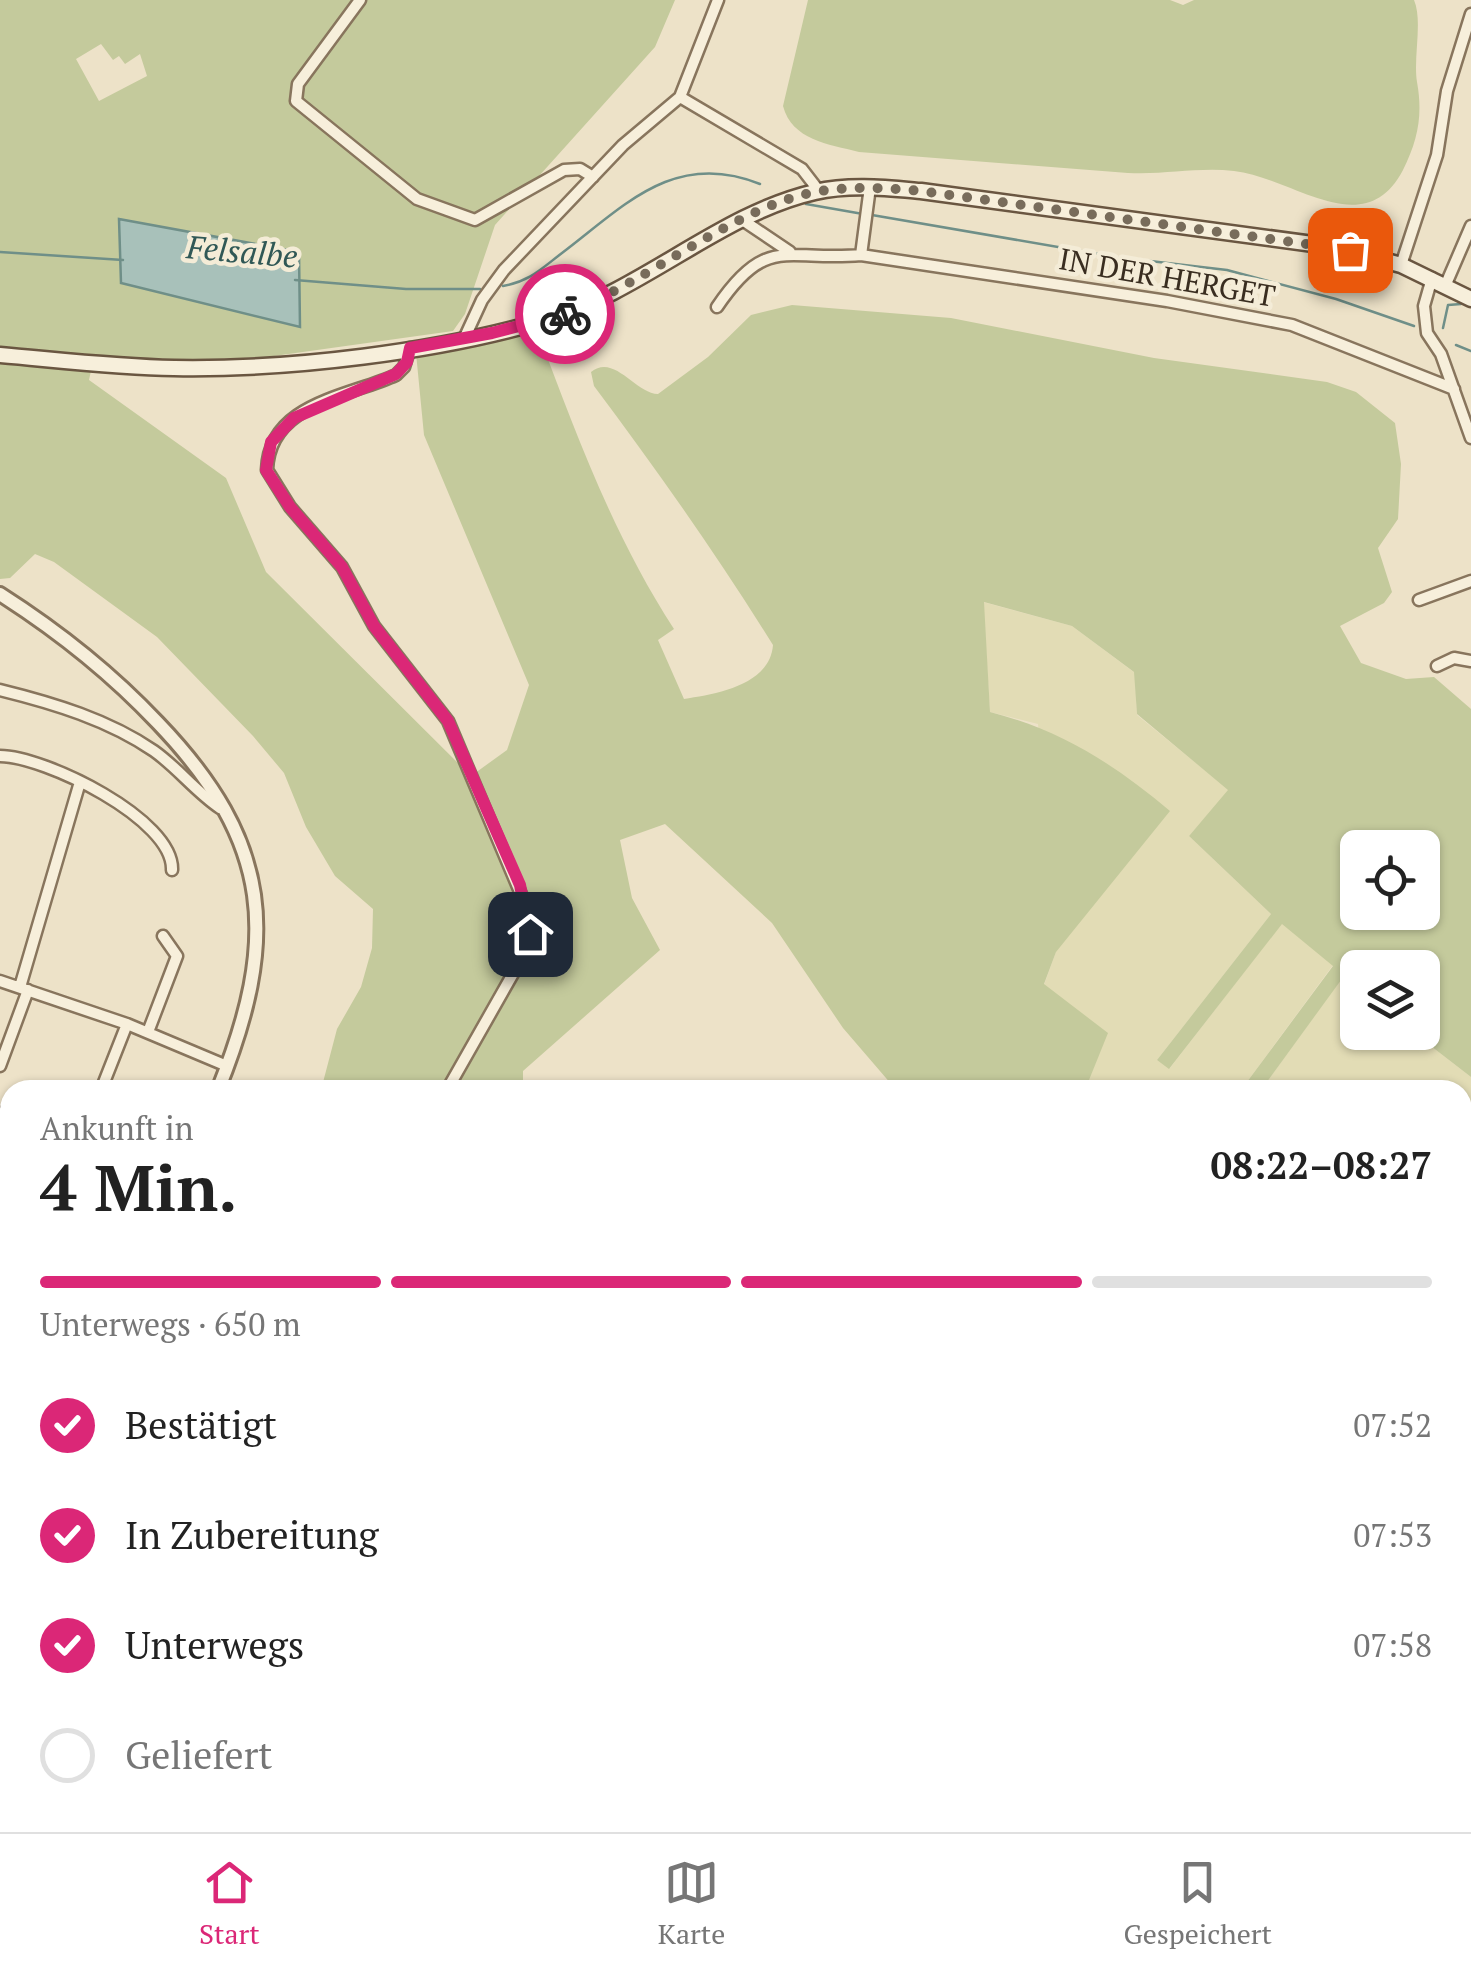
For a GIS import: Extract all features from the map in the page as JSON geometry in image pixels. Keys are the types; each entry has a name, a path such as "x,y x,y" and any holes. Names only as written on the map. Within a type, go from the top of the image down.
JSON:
{"main road":[{"path":"0,355 196,368 410,348 464,339 586,306 773,205 819,191 870,187 1318,244 1401,265 1469,296"}],"street":[{"path":"360,0 298,84 296,100 393,183 435,208 475,220 564,170 580,169 593,177"},
{"path":"464,339 498,276 638,131 680,97 718,0"},
{"path":"1401,265 1436,155 1447,91 1471,14"},
{"path":"680,97 802,170 819,191"},
{"path":"860,255 870,187"},
{"name":"IN DER HERGET","path":"744,220 790,252 825,258 860,255 1167,301 1292,325 1434,385 1454,389"},
{"path":"1471,226 1424,306 1426,332 1442,354 1471,438"},
{"path":"717,307 762,258 790,252"},
{"path":"410,348 407,362 396,374 294,418 271,442 266,470 290,507 342,567 374,626 448,721 526,906 528,950 453,1080"},
{"path":"1419,600 1471,581"},
{"path":"0,594 79,649 168,732 206,776 228,810 248,861 257,924 250,988 222,1080"},
{"path":"1437,666 1454,658 1471,661"},
{"path":"0,690 102,723 152,749 214,805 228,810"},
{"path":"152,749 168,732"},
{"path":"0,756 38,763 113,800 167,848 172,870"},
{"path":"0,1066 80,782"},
{"path":"148,1032 177,956 163,936"},
{"path":"0,981 127,1024 228,1066"},
{"path":"105,1080 127,1024"}],"shaded area":[{"path":"983,602 1072,626 1135,673 1137,715 1229,790 1189,836 1271,914 1157,1060 1170,1068 1282,923 1333,965 1248,1080 1089,1080 1107,1033 1044,985 1056,952 1038,724 990,712"},
{"path":"1340,981 1340,1050 1436,1050 1471,1080 1268,1080"}],"green space":[{"path":"0,0 675,0 655,47 495,225 465,314 453,331 267,357 174,361 94,357 89,380 226,478 266,572 471,776 507,750 529,685 424,435 416,353 537,330 614,521 674,629 658,640 684,699 726,690 752,678 770,659 773,645 686,513 594,386 591,372 600,367 616,370 658,394 708,357 751,315 792,305 951,318 1154,358 1327,382 1356,392 1395,423 1401,464 1398,519 1378,548 1392,592 1384,603 1340,626 1361,663 1406,679 1434,677 1471,709 1471,1077 1436,1050 1440,1050 1440,950 1340,950 1340,981 1268,1080 1248,1080 1333,966 1282,924 1169,1069 1157,1060 1271,914 1189,836 1228,790 1137,714 1134,672 1072,626 984,602 990,712 1040,728 1086,751 1170,811 1056,952 1044,984 1108,1033 1089,1080 888,1080 843,1028 772,923 665,824 620,840 632,898 660,950 523,1071 523,1080 324,1080 337,1029 361,987 372,948 373,909 335,876 306,827 284,773 253,736 157,637 54,562 35,554 10,578 0,579","holes":["101,44 113,60 119,56 125,64 140,54 147,76 99,101 76,59"]},
{"path":"808,0 1170,0 1183,5 1194,0 1414,0 1418,18 1416,138 1403,170 1387,192 1369,202 1348,205 1234,171 1128,173 859,152 803,133 794,126 783,106"}],"water":[{"path":"119,219 299,252 300,327 121,283"}],"waterway":[{"name":"Felsalbe","path":"503,286 535,274 629,202 676,178 729,175 760,184"},
{"name":"Felsalbe","path":"806,204 863,214"},
{"name":"Felsalbe","path":"872,215 1116,257 1227,270 1336,299 1414,326"},
{"name":"Felsalbe","path":"0,252 123,260"},
{"name":"Felsalbe","path":"295,280 406,289 480,289"},
{"path":"1443,328 1448,305 1461,304"},
{"name":"Felsalbe","path":"1456,345 1471,351"}],"way so far":[{"path":"565,314 628,285 761,210 819,191 855,188 921,191 1350,250"}],"route":[{"path":"530,934 520,885 448,721 386,644 331,551 290,507 266,470 271,442 294,418 310,407 396,374 407,362 410,348 565,314"}]}
